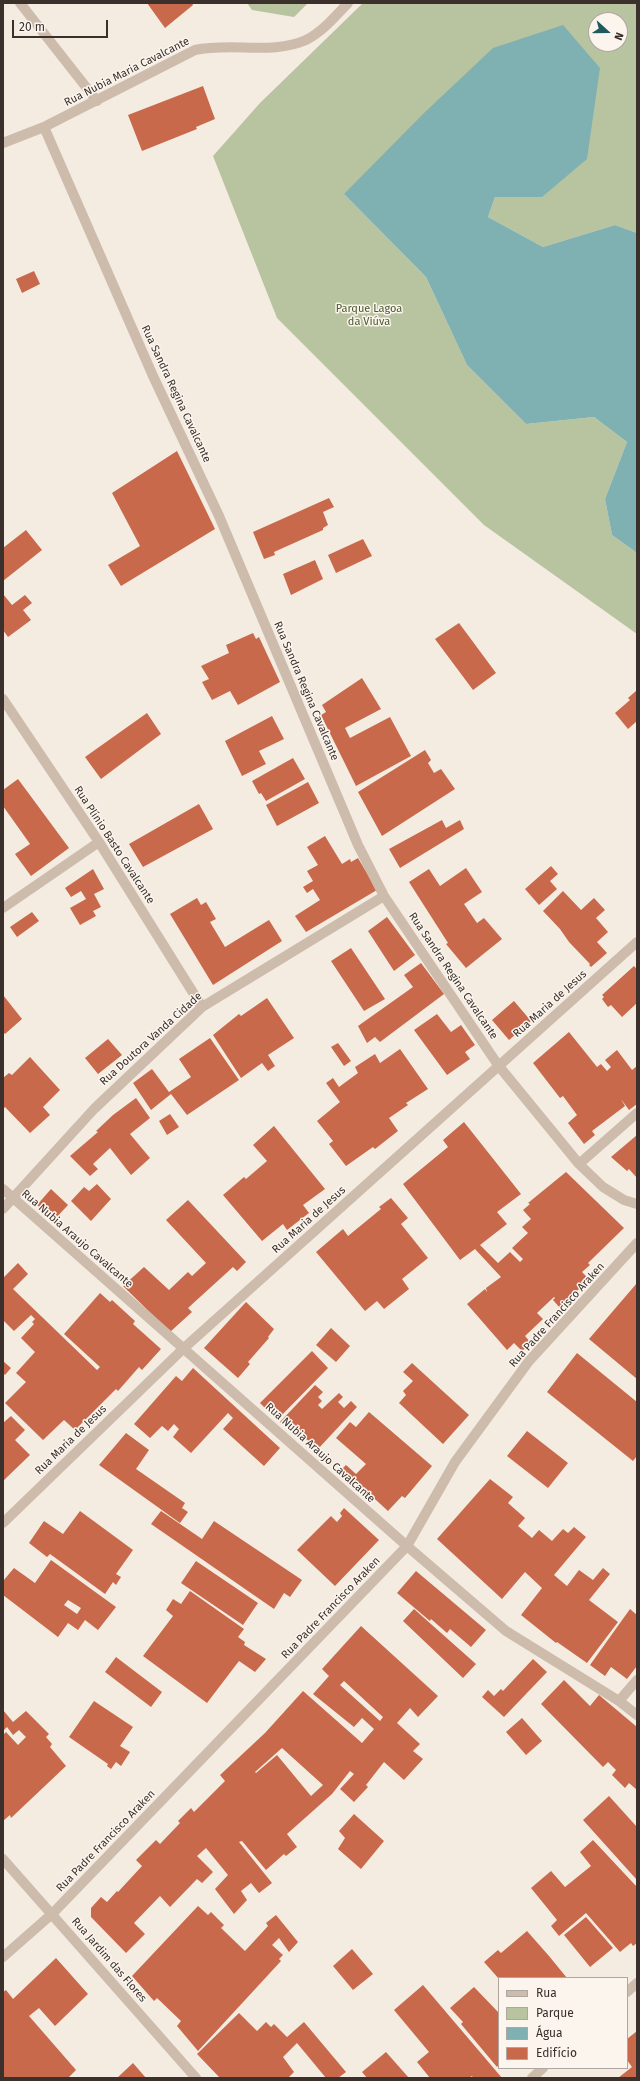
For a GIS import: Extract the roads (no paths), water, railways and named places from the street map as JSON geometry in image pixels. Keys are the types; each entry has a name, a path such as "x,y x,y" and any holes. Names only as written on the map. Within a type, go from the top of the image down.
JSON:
{"street":[{"path":"20,3 97,101"},
{"name":"Rua Nubia Maria Cavalcante","path":"3,143 44,127 196,50 209,47 283,47 307,39 329,23 348,3"},
{"name":"Rua Sandra Regina Cavalcante","path":"44,127 153,376 219,516 358,845 384,896 498,1065 579,1164 603,1187 624,1200 637,1204"},
{"name":"Rua Plínio Basto Cavalcante","path":"3,698 99,842 202,1007"},
{"path":"3,908 99,842"},
{"name":"Rua Doutora Vanda Cidade","path":"3,1209 13,1200 94,1109 202,1007 384,896"},
{"name":"Rua Maria de Jesus","path":"3,1523 184,1348 498,1065 551,1021 637,942"},
{"path":"579,1164 637,1113"},
{"name":"Rua Nubia Araujo Cavalcante","path":"3,1189 13,1200 506,1631 619,1701 637,1714"},
{"name":"Rua Padre Francisco Araken","path":"3,1957 53,1914 407,1546 455,1462 529,1361 637,1243"},
{"path":"619,1701 637,1680"},
{"name":"Rua Jardim das Flores","path":"3,1859 196,2078"},
{"path":"628,1991 637,1982"},
{"path":"532,2078 542,2069"}],"water":[{"path":"563,25 600,68 587,159 542,197 495,197 488,217 543,247 615,225 637,233 637,553 612,535 605,499 627,442 594,417 526,424 467,365 426,277 344,194 423,114 493,48"}],"park label":[{"name":"Parque Lagoa da Viúva","path":"369,315"}]}
